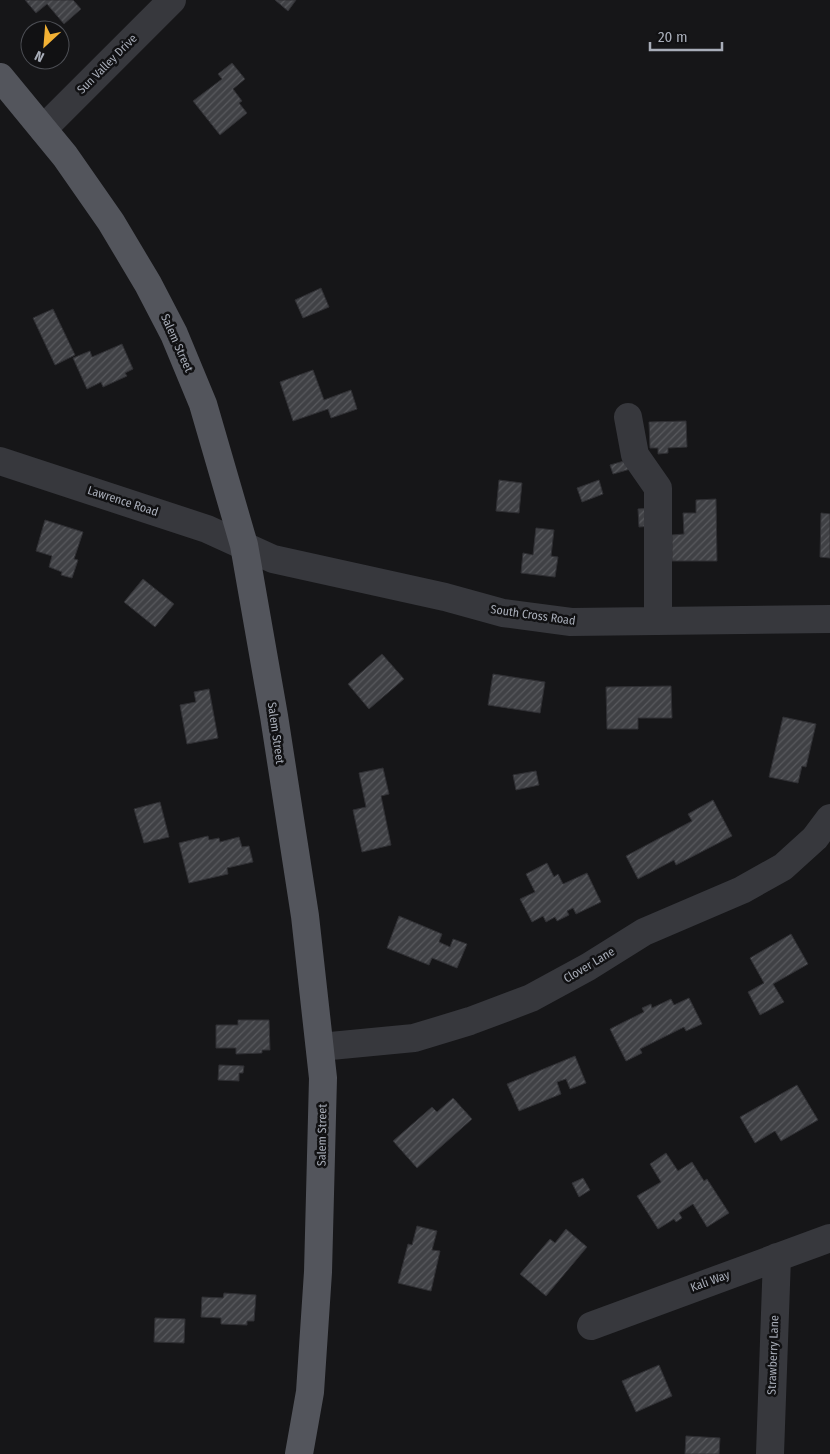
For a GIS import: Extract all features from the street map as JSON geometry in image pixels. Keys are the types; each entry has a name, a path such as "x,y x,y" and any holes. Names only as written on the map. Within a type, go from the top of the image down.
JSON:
{"main road":[{"name":"Salem Street","path":"0,77 65,156 110,222 148,284 174,334 204,404 244,546 274,716 305,916 323,1078 318,1272 310,1392 299,1454"}],"street":[{"name":"Sun Valley Drive","path":"43,130 172,0"},
{"path":"628,417 635,455 658,488 658,621"},
{"name":"Lawrence Road","path":"0,461 208,529 244,546"},
{"name":"South Cross Road","path":"244,546 273,559 445,597 503,613 571,622 830,619"},
{"name":"Clover Lane","path":"320,1047 414,1038 470,1021 531,998 644,932 742,890 783,867 815,838 830,818"},
{"name":"Kali Way","path":"591,1326 830,1238"},
{"name":"Strawberry Lane","path":"770,1454 777,1257"}],"building":[{"path":"25,0 73,0 81,9 69,20 61,20 47,4 36,13"},
{"path":"275,0 296,0 288,11"},
{"path":"232,63 245,79 233,89 242,101 239,103 247,113 220,135 193,101 222,79 218,74"},
{"path":"321,288 329,307 303,318 295,300"},
{"path":"53,309 75,355 55,365 33,318"},
{"path":"122,344 133,369 125,373 127,376 103,387 101,382 87,389 73,358 90,351 92,357"},
{"path":"313,370 324,400 351,390 357,409 331,418 328,409 293,421 280,382"},
{"path":"686,421 687,447 668,448 668,453 658,454 658,448 650,448 649,422"},
{"path":"631,459 634,468 613,474 610,465"},
{"path":"499,480 522,483 519,513 496,511"},
{"path":"599,480 603,494 582,502 577,488"},
{"path":"716,499 717,561 672,561 672,535 684,534 683,513 696,513 696,500"},
{"path":"652,508 653,526 639,527 638,509"},
{"path":"821,513 830,514 830,558 820,557"},
{"path":"45,520 83,532 74,559 78,560 72,578 61,575 62,572 49,567 52,556 36,551"},
{"path":"536,528 554,530 551,556 558,557 555,577 521,573 523,553 533,555"},
{"path":"143,579 174,604 155,627 124,602"},
{"path":"382,654 404,679 369,709 348,684"},
{"path":"493,674 545,682 540,713 488,705"},
{"path":"671,686 672,718 638,718 638,729 607,729 606,687"},
{"path":"209,689 218,738 187,744 180,705 196,702 194,692"},
{"path":"783,717 816,724 806,767 802,766 798,783 769,777"},
{"path":"383,768 389,794 381,796 391,845 362,852 353,810 366,807 359,773"},
{"path":"536,771 539,785 516,790 513,775"},
{"path":"713,800 732,836 676,865 674,860 638,879 626,856 692,821 688,814"},
{"path":"160,802 169,837 144,843 134,809"},
{"path":"208,836 209,840 219,838 220,842 239,837 242,847 249,846 253,862 227,868 228,874 189,883 179,843"},
{"path":"547,863 554,877 558,874 563,884 587,873 601,902 576,914 573,908 567,911 569,915 557,921 555,917 546,922 543,916 532,922 520,899 535,892 526,874"},
{"path":"399,916 442,934 439,942 450,947 453,939 467,944 457,968 432,958 429,965 387,948"},
{"path":"791,934 808,964 773,984 784,1002 760,1015 748,992 764,983 750,958"},
{"path":"689,998 702,1024 686,1031 684,1027 640,1049 642,1053 626,1061 610,1029 644,1012 642,1008 651,1004 652,1008 671,999 674,1005"},
{"path":"238,1020 269,1020 270,1050 262,1050 262,1053 236,1054 236,1048 216,1048 216,1025 238,1025"},
{"path":"575,1056 586,1083 570,1089 566,1079 557,1082 561,1094 519,1111 507,1084"},
{"path":"219,1065 244,1066 243,1073 239,1073 239,1081 218,1080"},
{"path":"797,1085 818,1120 781,1141 775,1131 755,1143 740,1117"},
{"path":"453,1098 472,1119 417,1168 393,1141 432,1107 437,1112"},
{"path":"666,1153 678,1171 692,1162 704,1181 707,1179 729,1213 707,1227 693,1204 679,1213 682,1218 676,1222 674,1219 658,1229 637,1196 661,1182 650,1164"},
{"path":"583,1178 590,1190 579,1197 572,1183"},
{"path":"417,1226 437,1231 432,1250 440,1251 431,1291 398,1283 408,1244 412,1245"},
{"path":"566,1229 587,1247 546,1296 520,1274 550,1239 555,1243"},
{"path":"224,1293 256,1295 254,1321 247,1321 247,1325 221,1324 221,1318 201,1317 202,1297 223,1298"},
{"path":"155,1318 185,1319 184,1343 154,1342"},
{"path":"659,1365 672,1396 636,1412 622,1381"},
{"path":"686,1436 720,1438 719,1454 685,1454"}]}
